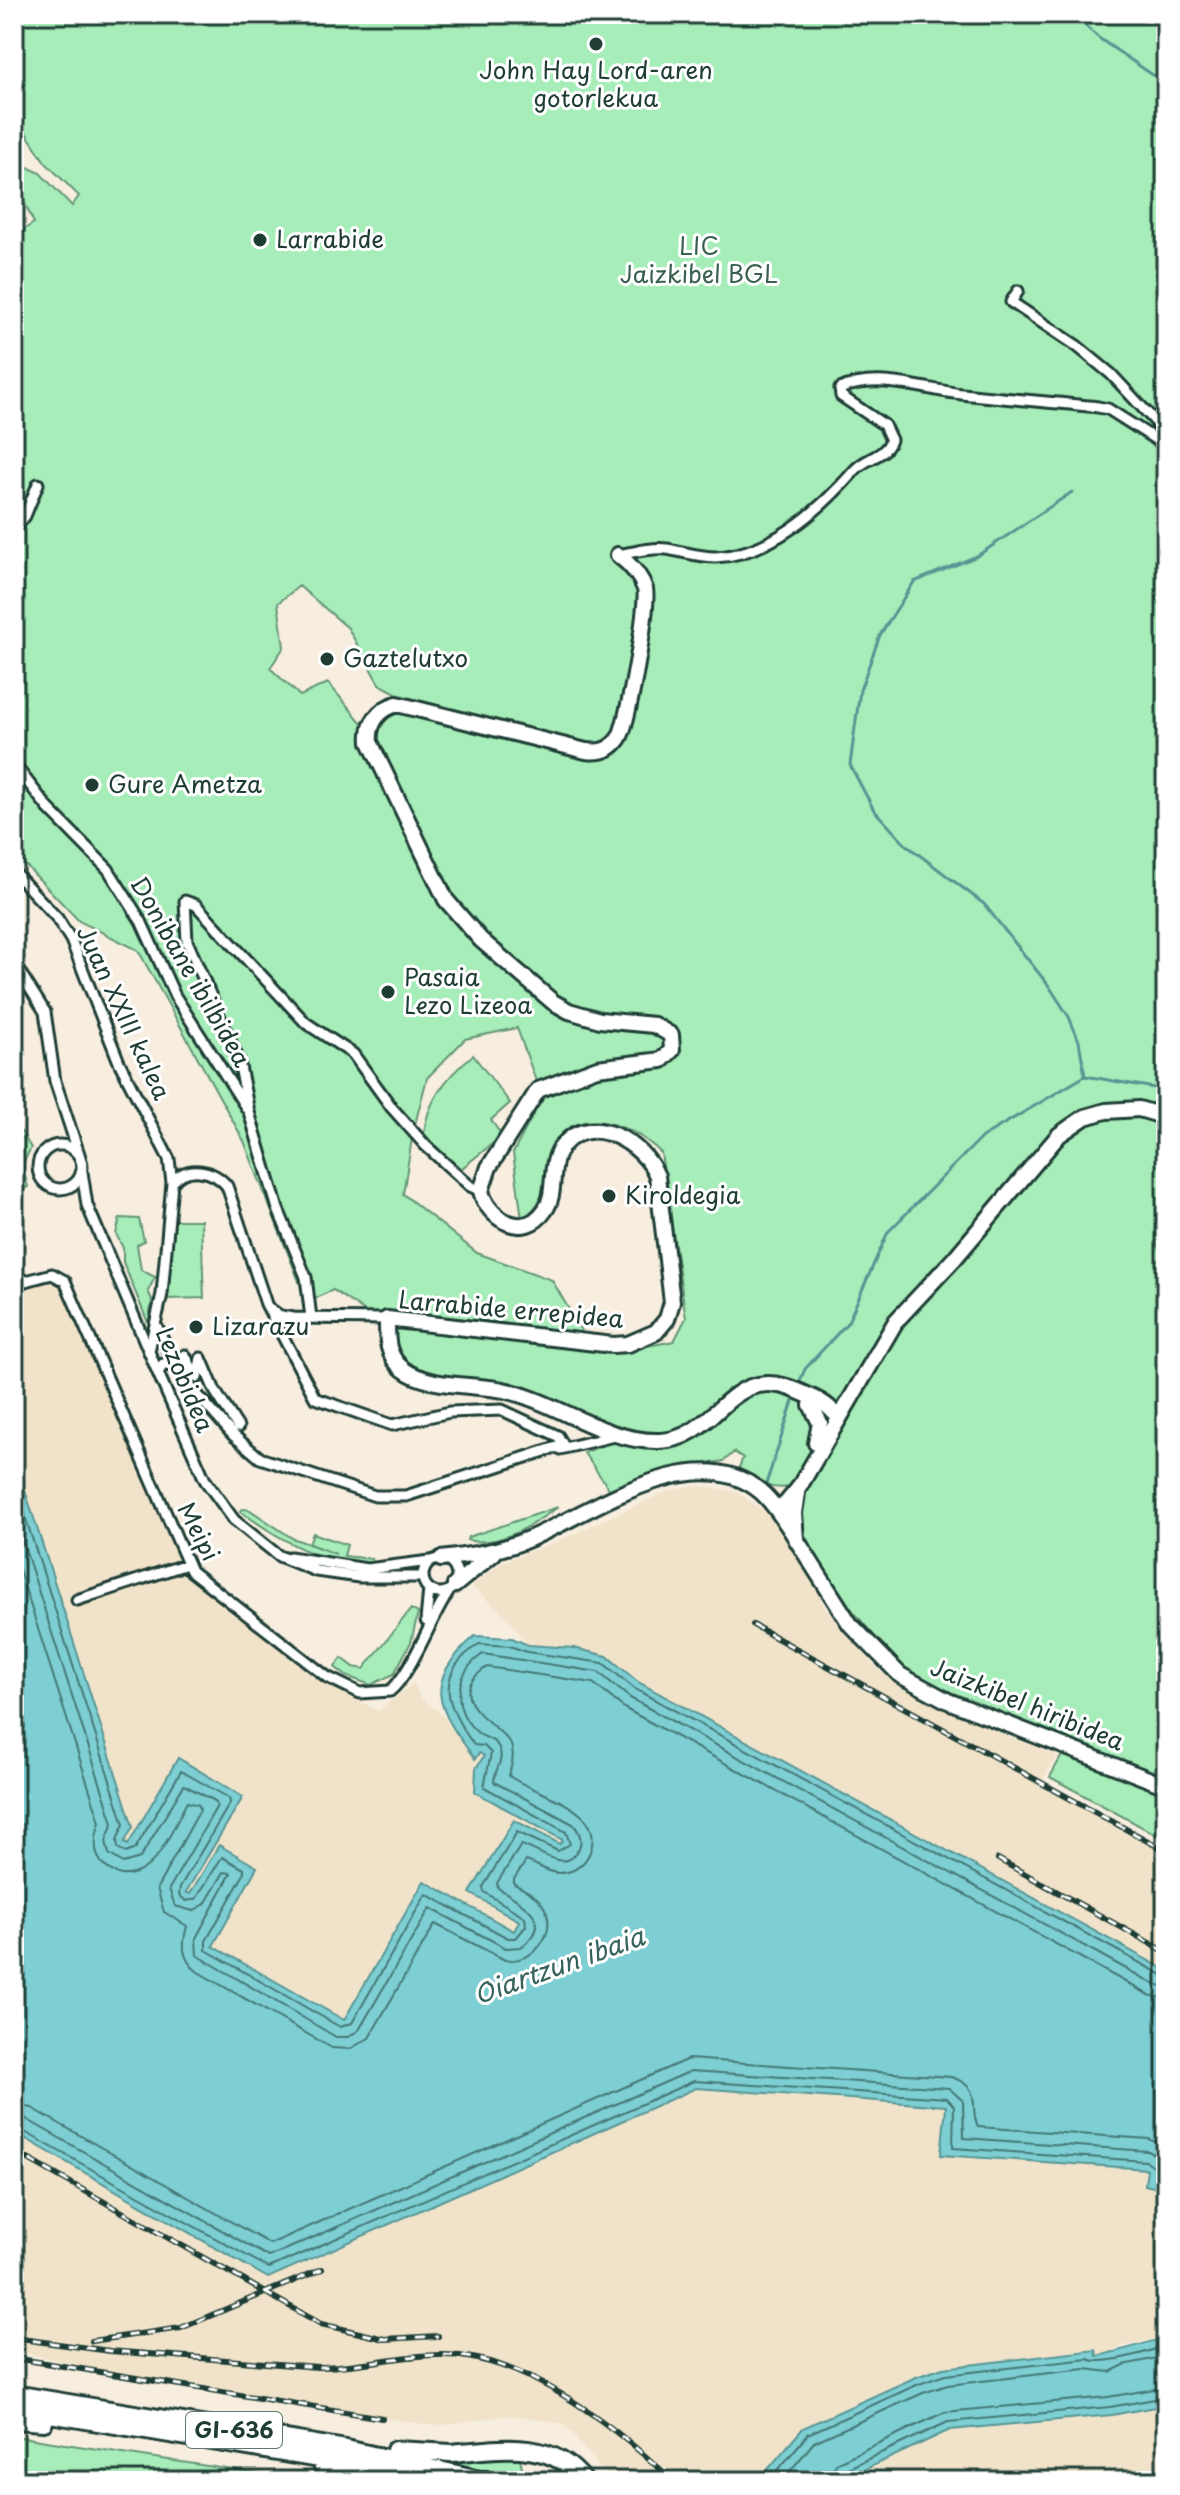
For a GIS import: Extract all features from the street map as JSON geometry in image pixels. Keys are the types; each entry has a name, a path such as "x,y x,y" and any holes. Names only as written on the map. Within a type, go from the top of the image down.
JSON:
{"main road":[{"path":"14,2385 73,2395 101,2407"},
{"name":"GI-636","path":"14,2394 346,2449 488,2481"},
{"name":"GI-636","path":"14,2408 280,2452 428,2481"},
{"path":"14,2420 82,2418"},
{"path":"346,2449 372,2447 452,2453 528,2449 556,2457 584,2481"},
{"path":"280,2452 302,2464 357,2481"}],"street":[{"path":"1018,291 1011,302 1077,346 1111,374 1166,433"},
{"path":"618,555 665,549 698,556 733,554 779,536 826,503 856,469 883,454 891,440 884,425 841,396 840,389 853,385 911,384 960,394 1098,407 1118,415 1139,432 1166,446"},
{"path":"14,530 25,516 38,484"},
{"path":"249,1112 239,1061 187,941 185,901 196,905 306,1023 345,1046 426,1146 460,1178 481,1191 489,1167 538,1090 597,1068 662,1060 672,1050 671,1035 654,1025 583,1016 553,1002 465,924 438,886 370,742 369,731 380,713 397,704 586,751 597,753 613,745 627,718 646,599 634,569 618,555"},
{"name":"Donibane ibilbidea","path":"14,764 48,808 108,869 141,921 182,1007 249,1112 278,1209 302,1266 312,1302 311,1318"},
{"name":"Juan XXIII kalea","path":"14,872 57,918 71,940 119,1062 163,1144 172,1183 157,1327 149,1352"},
{"path":"14,963 45,1012 55,1081 80,1157 82,1172 76,1182 65,1188 50,1186 42,1179 41,1158 47,1150 59,1145 71,1148 80,1157"},
{"path":"841,1406 831,1402 815,1403 820,1423 820,1443 794,1481 772,1503 783,1507 798,1489 841,1406 896,1321 1067,1128 1095,1113 1117,1109 1139,1109 1166,1117"},
{"name":"Larrabide errepidea","path":"481,1191 490,1212 498,1218 514,1225 530,1223 546,1210 555,1163 569,1139 599,1132 634,1143 650,1160 657,1176 671,1292 670,1311 663,1325 640,1340 613,1345 387,1319 389,1348 399,1365 417,1376 511,1392 622,1436 673,1440 698,1429 742,1390 769,1384 798,1391 815,1403"},
{"path":"172,1183 179,1175 201,1171 224,1182 266,1304 307,1389 324,1403 392,1425 450,1412 502,1410 556,1435 561,1446"},
{"name":"Lezobidea","path":"82,1172 87,1205 158,1373 214,1494 234,1520 272,1551 294,1564 331,1574 423,1577"},
{"name":"Lezobidea","path":"65,1188 87,1205"},
{"name":"Meipi","path":"14,1284 52,1274 68,1284 187,1564 205,1584 316,1669 360,1693 381,1694 398,1684 424,1633 453,1588"},
{"path":"266,1304 280,1316 387,1319"},
{"path":"140,1330 150,1334 157,1327 177,1371"},
{"path":"185,1355 197,1378"},
{"path":"194,1390 201,1358 215,1391 238,1427"},
{"path":"158,1373 161,1366 166,1364 177,1371 233,1435 260,1458 375,1496 406,1496 561,1446 599,1437 622,1436"},
{"name":"Jaizkibel hiribidea","path":"497,1551 607,1499 696,1472 737,1477 772,1503 850,1624 900,1675 948,1701 1166,1786"},
{"path":"796,1539 794,1513 798,1489"},
{"name":"Lezobidea","path":"272,1551 296,1559 357,1569 388,1569 436,1560"},
{"path":"497,1551 453,1588 439,1593 429,1589 423,1577 436,1560 497,1551"},
{"path":"436,1560 456,1568 453,1588"},
{"path":"77,1600 187,1564"},
{"name":"Meipi","path":"424,1633 429,1589"}],"shaded area":[{"path":"46,1280 62,1286 186,1575 322,1681 378,1711 414,1683 420,1697 442,1715 474,1758 480,1753 484,1756 475,1793 563,1840 561,1844 514,1820 470,1893 519,1922 514,1932 424,1881 344,2021 212,1946 257,1868 190,1894 186,1892 243,1797 128,1846 123,1843 133,1826 14,1456 14,1289"},
{"path":"699,1485 737,1492 767,1513 813,1581 824,1606 879,1671 938,1707 1057,1756 1041,1783 1166,1851 1166,1970 638,1682 607,1656 574,1648 528,1645 511,1621 472,1586 502,1562 553,1543 668,1491"},
{"path":"696,2088 947,2106 942,2155 1148,2169 1166,2190 1166,2336 1097,2356 1095,2350 943,2368 916,2377 803,2428 758,2481 611,2481 564,2424 511,2415 437,2426 150,2383 14,2350 14,2132 268,2278"},
{"path":"1166,2405 1166,2481 840,2481 950,2430 1112,2415"}],"green space":[{"name":"LIC Jaizkibel BGL","path":"14,14 1166,14 1166,591 1163,595 1166,598 1166,1840 1050,1777 1068,1744 917,1677 891,1656 853,1611 807,1541 801,1525 803,1491 844,1410 815,1410 816,1444 789,1487 768,1486 738,1470 743,1458 734,1452 724,1461 684,1467 610,1490 584,1453 621,1437 518,1395 424,1378 394,1360 387,1327 333,1290 307,1302 244,1141 138,950 79,921 14,853 14,451 19,401 14,370 14,222 23,230 34,223 18,189 18,162 40,173 72,206 79,196 45,162 14,114","holes":["299,586 348,628 379,684 402,696 361,722 328,683 300,696 270,668 284,647 278,603","517,1028 542,1098 513,1153 522,1219 538,1204 549,1154 559,1137 571,1127 586,1122 618,1125 648,1142 661,1153 686,1318 674,1341 605,1354 582,1332 552,1280 477,1253 403,1194 413,1132 427,1078 465,1039"]},
{"path":"473,1055 510,1103 491,1120 502,1136 457,1172 424,1133 429,1110 440,1090"},
{"path":"14,1120 31,1148 22,1165 28,1187 14,1193"},
{"path":"120,1218 139,1219 144,1241 137,1245 141,1270 155,1277 148,1291 152,1300 148,1323 123,1262 123,1248 116,1234"},
{"path":"175,1220 201,1220 204,1298 167,1299"},
{"path":"558,1507 503,1538 479,1542 467,1540 468,1537"},
{"path":"250,1510 292,1538 336,1554 309,1544 313,1533 347,1545 344,1556 372,1559 373,1564 319,1556 256,1522 240,1511"},
{"path":"411,1609 418,1613 411,1642 394,1674 371,1685 346,1676 335,1667 342,1658 354,1667 364,1669"},
{"path":"14,2436 304,2481 14,2481"},
{"path":"519,2455 525,2479 436,2459"}],"water":[{"name":"Oiartzun ibaia","path":"14,1456 133,1827 124,1843 128,1845 178,1758 243,1797 186,1892 190,1894 219,1845 257,1867 213,1946 344,2020 424,1881 514,1931 519,1921 470,1893 514,1820 560,1844 563,1840 475,1792 476,1768 484,1756 479,1753 475,1759 451,1725 440,1696 441,1683 447,1668 475,1636 512,1638 528,1645 574,1648 607,1656 638,1682 1166,1970 1166,2190 1145,2185 1147,2169 941,2155 946,2106 696,2088 268,2278 14,2132"},
{"path":"1166,2336 1166,2405 1112,2415 950,2430 840,2481 758,2481 803,2428 916,2377 943,2368 1096,2350 1097,2356"}],"waterway":[{"path":"1072,14 1100,39 1166,84"},
{"path":"1072,492 977,556 914,582 880,635 860,690 850,765 874,810 905,844 984,904 1049,986 1069,1017 1079,1041 1085,1076"},
{"path":"799,1383 805,1369 848,1322 888,1232 982,1137 1085,1076 1166,1090"},
{"path":"766,1484 793,1401"}],"railway":[{"path":"753,1625 1166,1851"},
{"path":"998,1859 1166,1952"},
{"path":"14,2151 321,2324 385,2339 438,2336"},
{"path":"92,2341 181,2328 322,2269"},
{"path":"14,2338 110,2351 318,2367 440,2355 472,2358 536,2380 566,2397 624,2438 673,2481"},
{"path":"14,2358 382,2418"}],"place":[{"name":"John Hay Lord-aren gotorlekua","path":"596,44"},
{"name":"Larrabide","path":"260,240"},
{"name":"Gaztelutxo","path":"327,659"},
{"name":"Gure Ametza","path":"92,785"},
{"name":"Pasaia Lezo Lizeoa","path":"388,992"},
{"name":"Kiroldegia","path":"609,1196"},
{"name":"Lizarazu","path":"196,1327"}]}
